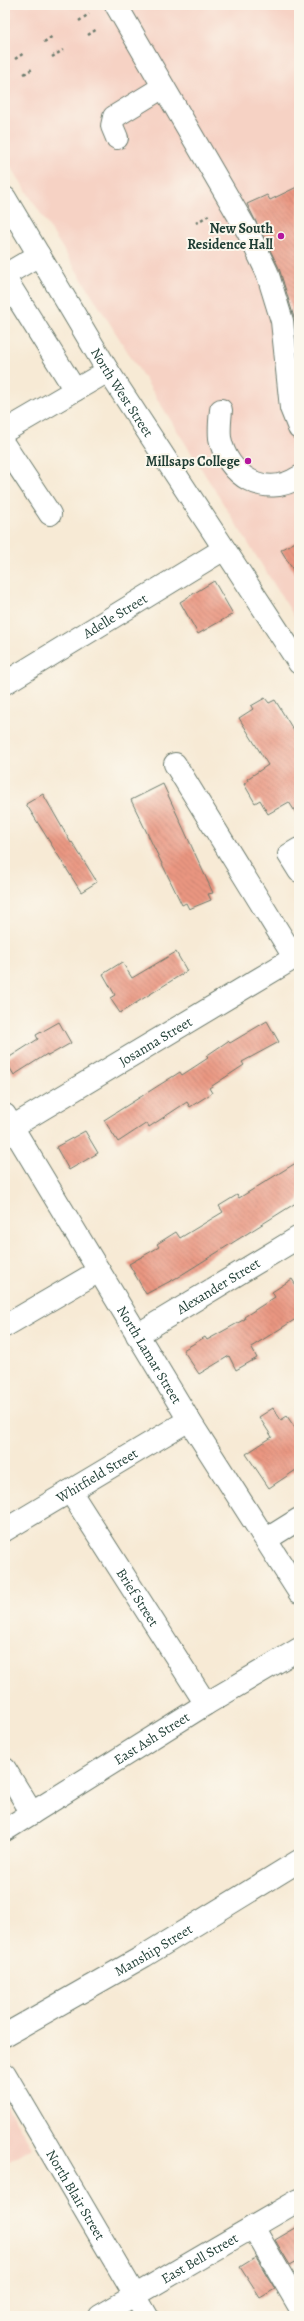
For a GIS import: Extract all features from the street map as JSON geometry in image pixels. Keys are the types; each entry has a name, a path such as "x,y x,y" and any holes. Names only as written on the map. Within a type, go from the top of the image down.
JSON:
{"street":[{"path":"116,5 248,232 267,272 282,321 291,408 299,428"},
{"path":"117,138 112,126 114,117 163,87"},
{"name":"North West Street","path":"5,198 108,371 299,663"},
{"path":"5,275 39,255"},
{"path":"5,278 75,390"},
{"path":"5,431 108,371"},
{"path":"221,410 220,425 222,444 232,464 244,478 258,485 274,486 291,483 299,478"},
{"path":"5,446 50,514"},
{"name":"Adelle Street","path":"5,683 224,549"},
{"path":"175,764 297,956"},
{"path":"299,849 289,855 299,871"},
{"name":"Josanna Street","path":"9,1121 297,956"},
{"name":"North Lamar Street","path":"9,1121 188,1420 299,1592"},
{"name":"Alexander Street","path":"138,1335 299,1237"},
{"path":"5,1326 99,1271"},
{"name":"Whitfield Street","path":"5,1530 188,1420"},
{"name":"Brief Street","path":"70,1491 206,1704"},
{"path":"266,1539 299,1519"},
{"name":"East Ash Street","path":"5,1830 206,1704 299,1650"},
{"path":"5,1769 32,1813"},
{"name":"Manship Street","path":"5,2035 144,1956 299,1861"},
{"name":"North Blair Street","path":"5,2074 147,2316"},
{"name":"East Bell Street","path":"100,2316 299,2200"},
{"path":"254,2227 299,2306"}],"path":[{"path":"79,21 89,14"},
{"path":"88,35 97,29"},
{"path":"44,42 53,36"},
{"path":"52,57 63,50"},
{"path":"15,59 24,54"},
{"path":"24,74 34,68"},
{"path":"196,223 209,216"}],"shaded area":[{"name":"Millsaps College","path":"5,5 299,5 299,624 5,157"},
{"path":"5,2103 32,2147 5,2164"}],"building":[{"name":"New South Residence Hall","path":"299,186 299,334 279,268 247,204 267,195 270,200"},
{"path":"299,540 299,580 281,550"},
{"path":"214,581 233,614 198,634 180,602"},
{"path":"265,698 269,703 275,700 299,739 299,818 289,802 268,814 260,800 255,803 244,784 248,781 247,779 268,765 239,718 253,709 251,706"},
{"path":"163,784 213,893 208,894 211,900 189,909 186,903 182,905 131,800"},
{"path":"43,794 71,843 72,842 97,882 81,892 26,804"},
{"path":"176,952 187,971 120,1013 110,998 115,995 103,974 122,962 132,978"},
{"path":"267,1021 279,1042 242,1062 244,1065 209,1088 212,1093 190,1107 187,1102 149,1127 147,1123 118,1142 104,1120 180,1072 182,1075 208,1058 206,1056 228,1041 230,1043"},
{"path":"59,1022 71,1043 48,1056 47,1054 14,1075 5,1060 38,1039 36,1035"},
{"path":"85,1131 98,1153 69,1170 56,1147"},
{"path":"299,1161 299,1201 178,1277 146,1294 129,1264 159,1247 157,1244 176,1232 180,1238 223,1212 219,1206 237,1195 239,1198"},
{"path":"292,1279 299,1290 299,1317 251,1347 257,1358 236,1370 229,1356 199,1374 183,1350 205,1337 207,1340 245,1319 244,1317 275,1297 272,1292"},
{"path":"273,1408 281,1420 287,1416 299,1434 299,1468 269,1488 246,1454 272,1437 259,1417"},
{"path":"299,2226 299,2260 290,2265 275,2240"},
{"path":"256,2257 275,2289 260,2298 240,2267"}],"place":[{"name":"New South Residence Hall","path":"281,236"},
{"name":"Millsaps College","path":"248,461"}]}
